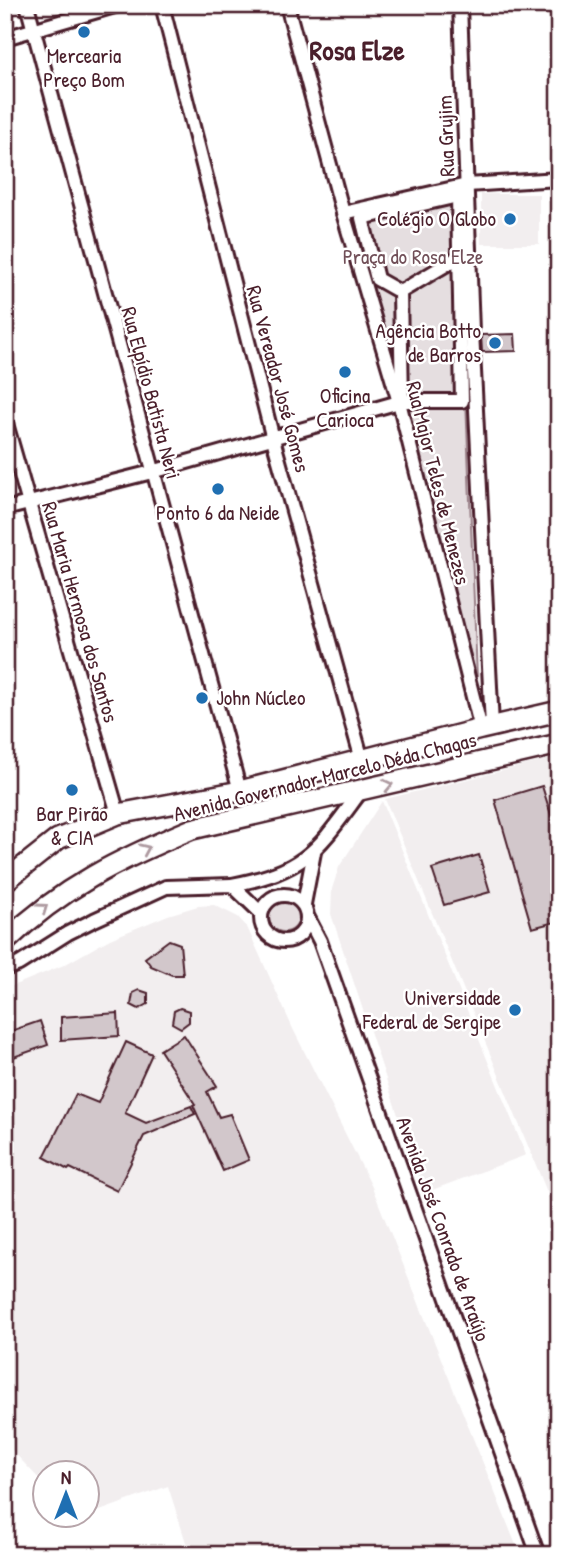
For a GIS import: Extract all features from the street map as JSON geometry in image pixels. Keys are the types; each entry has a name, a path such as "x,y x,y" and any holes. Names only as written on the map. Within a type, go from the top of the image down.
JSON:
{"main road":[{"name":"Avenida Governador Marcelo Déda Chagas","path":"5,881 58,839 118,814 240,791 486,727 559,711"},
{"name":"Avenida Governador Marcelo Déda Chagas","path":"5,942 32,916 84,879 192,829 559,744"}],"street":[{"name":"Rua Elpídio Batista Neri","path":"27,5 240,791"},
{"path":"5,38 118,5"},
{"name":"Rua Vereador José Gomes","path":"162,5 273,439 362,760"},
{"name":"Rua Major Teles de Menezes","path":"287,5 343,213 399,401 486,727"},
{"name":"Rua Grujim","path":"460,5 471,189 472,331 486,727"},
{"path":"343,213 471,189 559,182"},
{"path":"458,196 462,401 402,401 400,292 377,279 362,218 458,196"},
{"path":"400,292 460,257"},
{"path":"5,509 29,505 273,439 399,401"},
{"name":"Rua Maria Hermosa dos Santos","path":"5,420 118,814"},
{"path":"5,969 19,964 85,924 166,887 232,885 293,867 314,852 361,791"},
{"path":"304,904 292,896 277,896 264,905 261,921 268,935 283,942 298,937 303,932 308,918 304,904 314,852"},
{"path":"232,885 261,913"},
{"name":"Avenida José Conrado de Araújo","path":"308,918 320,941 538,1555"}],"shaded area":[{"name":"Colégio O Globo","path":"481,194 539,194 539,244 481,244"},
{"name":"Universidade Federal de Sergipe","path":"559,757 559,1221 385,799"},
{"path":"382,801 526,1155 424,1193 331,914 332,889 339,867"},
{"path":"214,905 238,917 247,927 293,1029 372,1187 520,1555 190,1555 168,1486 102,1510 102,1458 32,1458 32,1471 5,1443 5,989 64,965 110,939 168,915 198,906"}],"green space":[{"name":"Praça do Rosa Elze","path":"458,196 477,678 354,222"},
{"path":"284,902 295,906 299,917 295,928 284,932 273,928 269,917 273,906"}],"building":[{"name":"Agência Botto de Barros","path":"515,334 516,351 482,352 481,335"},
{"path":"542,786 559,840 559,921 532,928 495,800"},
{"path":"479,855 490,892 444,905 432,869"},
{"path":"169,940 180,944 183,975 172,975 151,966 145,958"},
{"path":"139,990 148,993 148,1004 139,1009 131,1005 133,993"},
{"path":"180,1008 189,1011 189,1022 181,1028 172,1023 174,1011"},
{"path":"118,1013 119,1036 61,1040 61,1017"},
{"path":"40,1021 48,1045 5,1060 5,1033"},
{"path":"184,1035 217,1086 207,1092 219,1117 230,1114 249,1160 223,1171 193,1105 195,1104 160,1050"},
{"path":"126,1042 152,1054 125,1113 146,1123 191,1106 195,1114 144,1136 117,1191 44,1157 76,1094 98,1103"}],"place":[{"name":"Mercearia Preço Bom","path":"84,32"},
{"name":"Colégio O Globo","path":"510,219"},
{"name":"Agência Botto de Barros","path":"495,343"},
{"name":"Oficina Carioca","path":"345,372"},
{"name":"Ponto 6 da Neide","path":"218,489"},
{"name":"John Núcleo","path":"202,698"},
{"name":"Bar Pirão & CIA","path":"72,790"},
{"name":"Universidade Federal de Sergipe","path":"515,1010"}],"district":[{"name":"Rosa Elze","path":"357,50"}]}
